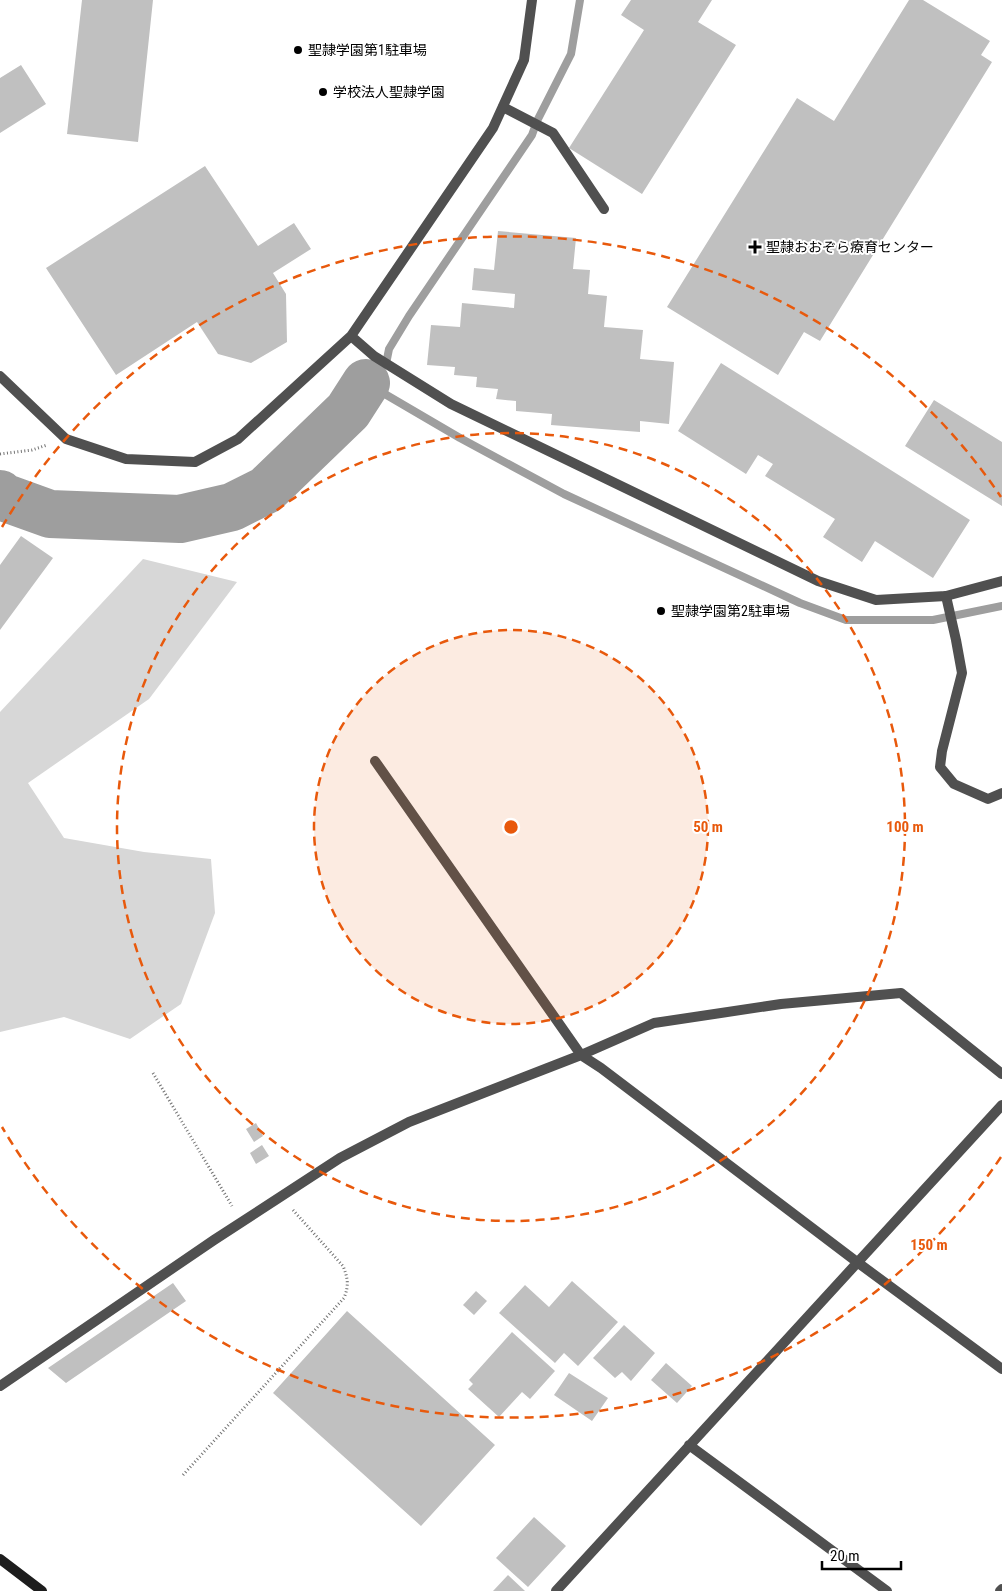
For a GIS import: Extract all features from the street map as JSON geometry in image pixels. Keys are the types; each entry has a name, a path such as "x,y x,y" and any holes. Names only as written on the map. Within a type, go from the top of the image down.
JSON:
{"main road":[{"path":"0,1559 42,1591"}],"street":[{"path":"0,376 66,440 126,459 195,462 238,440 351,336 492,128 524,60 532,0"},
{"path":"503,106 553,133 604,209"},
{"path":"351,336 374,356 451,404 818,581 876,600 946,597 1002,581"},
{"path":"946,597 962,673 942,751 940,767 954,784 988,799 1002,793"},
{"path":"375,761 581,1056 601,1068 1002,1369"},
{"path":"0,1386 282,1195 340,1158 409,1122 581,1056 654,1023 781,1004 901,992 1002,1074"},
{"path":"556,1591 1002,1105"},
{"path":"689,1445 887,1591"}],"path":[{"path":"0,454 32,450"},
{"path":"153,1073 242,1222"},
{"path":"182,1475 344,1298 348,1288 348,1276 343,1266 290,1207 282,1195"}],"shaded area":[{"path":"143,559 237,582 149,699 28,783 64,838 144,852 211,859 215,913 181,1004 130,1039 64,1017 0,1032 0,712"}],"building":[{"path":"82,0 153,0 138,142 67,134"},
{"path":"631,0 712,0 698,22 736,45 642,194 569,148 644,30 621,15"},
{"path":"909,0 923,0 990,41 981,55 992,62 820,341 804,332 778,375 667,307 797,98 834,121"},
{"path":"21,65 46,104 0,133 0,78"},
{"path":"205,166 258,246 294,223 311,249 273,273 286,294 287,342 251,363 218,354 197,322 116,375 46,268"},
{"path":"498,231 576,238 573,269 590,270 588,294 607,296 604,327 643,330 640,359 674,362 669,424 640,421 640,432 551,425 552,414 516,411 516,401 496,399 498,389 476,387 477,377 454,375 455,367 427,365 431,325 460,327 462,303 514,308 515,294 472,290 474,268 494,270"},
{"path":"721,363 970,520 933,578 875,541 862,562 823,537 835,519 765,476 773,464 758,455 746,474 678,431"},
{"path":"934,400 1002,442 1002,506 905,446"},
{"path":"21,536 53,558 0,630 0,565"},
{"path":"256,1123 263,1136 254,1142 246,1129"},
{"path":"262,1145 269,1156 256,1164 250,1153"},
{"path":"572,1281 618,1322 578,1366 564,1353 555,1363 499,1313 525,1285 549,1307"},
{"path":"173,1283 186,1301 66,1383 48,1368"},
{"path":"476,1291 487,1301 474,1315 463,1305"},
{"path":"347,1311 495,1445 421,1526 273,1393"},
{"path":"624,1325 655,1353 631,1381 622,1372 615,1378 593,1358"},
{"path":"512,1332 555,1371 530,1399 522,1392 499,1417 468,1389 473,1384 469,1380"},
{"path":"666,1363 692,1386 677,1403 651,1380"},
{"path":"569,1373 608,1398 592,1421 554,1395"},
{"path":"534,1517 566,1546 528,1587 496,1558"},
{"path":"508,1575 525,1591 493,1591"}],"waterway":[{"path":"580,0 571,54 537,121 532,135 409,316 389,349 387,359 366,383 460,438 564,494 800,603 846,620 933,620 1002,606"},
{"path":"0,494 3,497 50,514 180,519 232,507 266,490 348,411 366,383"}],"place":[{"name":"聖隷学園第1駐車場","path":"298,50"},
{"name":"学校法人聖隷学園","path":"323,92"},
{"name":"聖隷おおぞら療育センター","path":"755,247"},
{"name":"聖隷学園第2駐車場","path":"661,611"}]}
